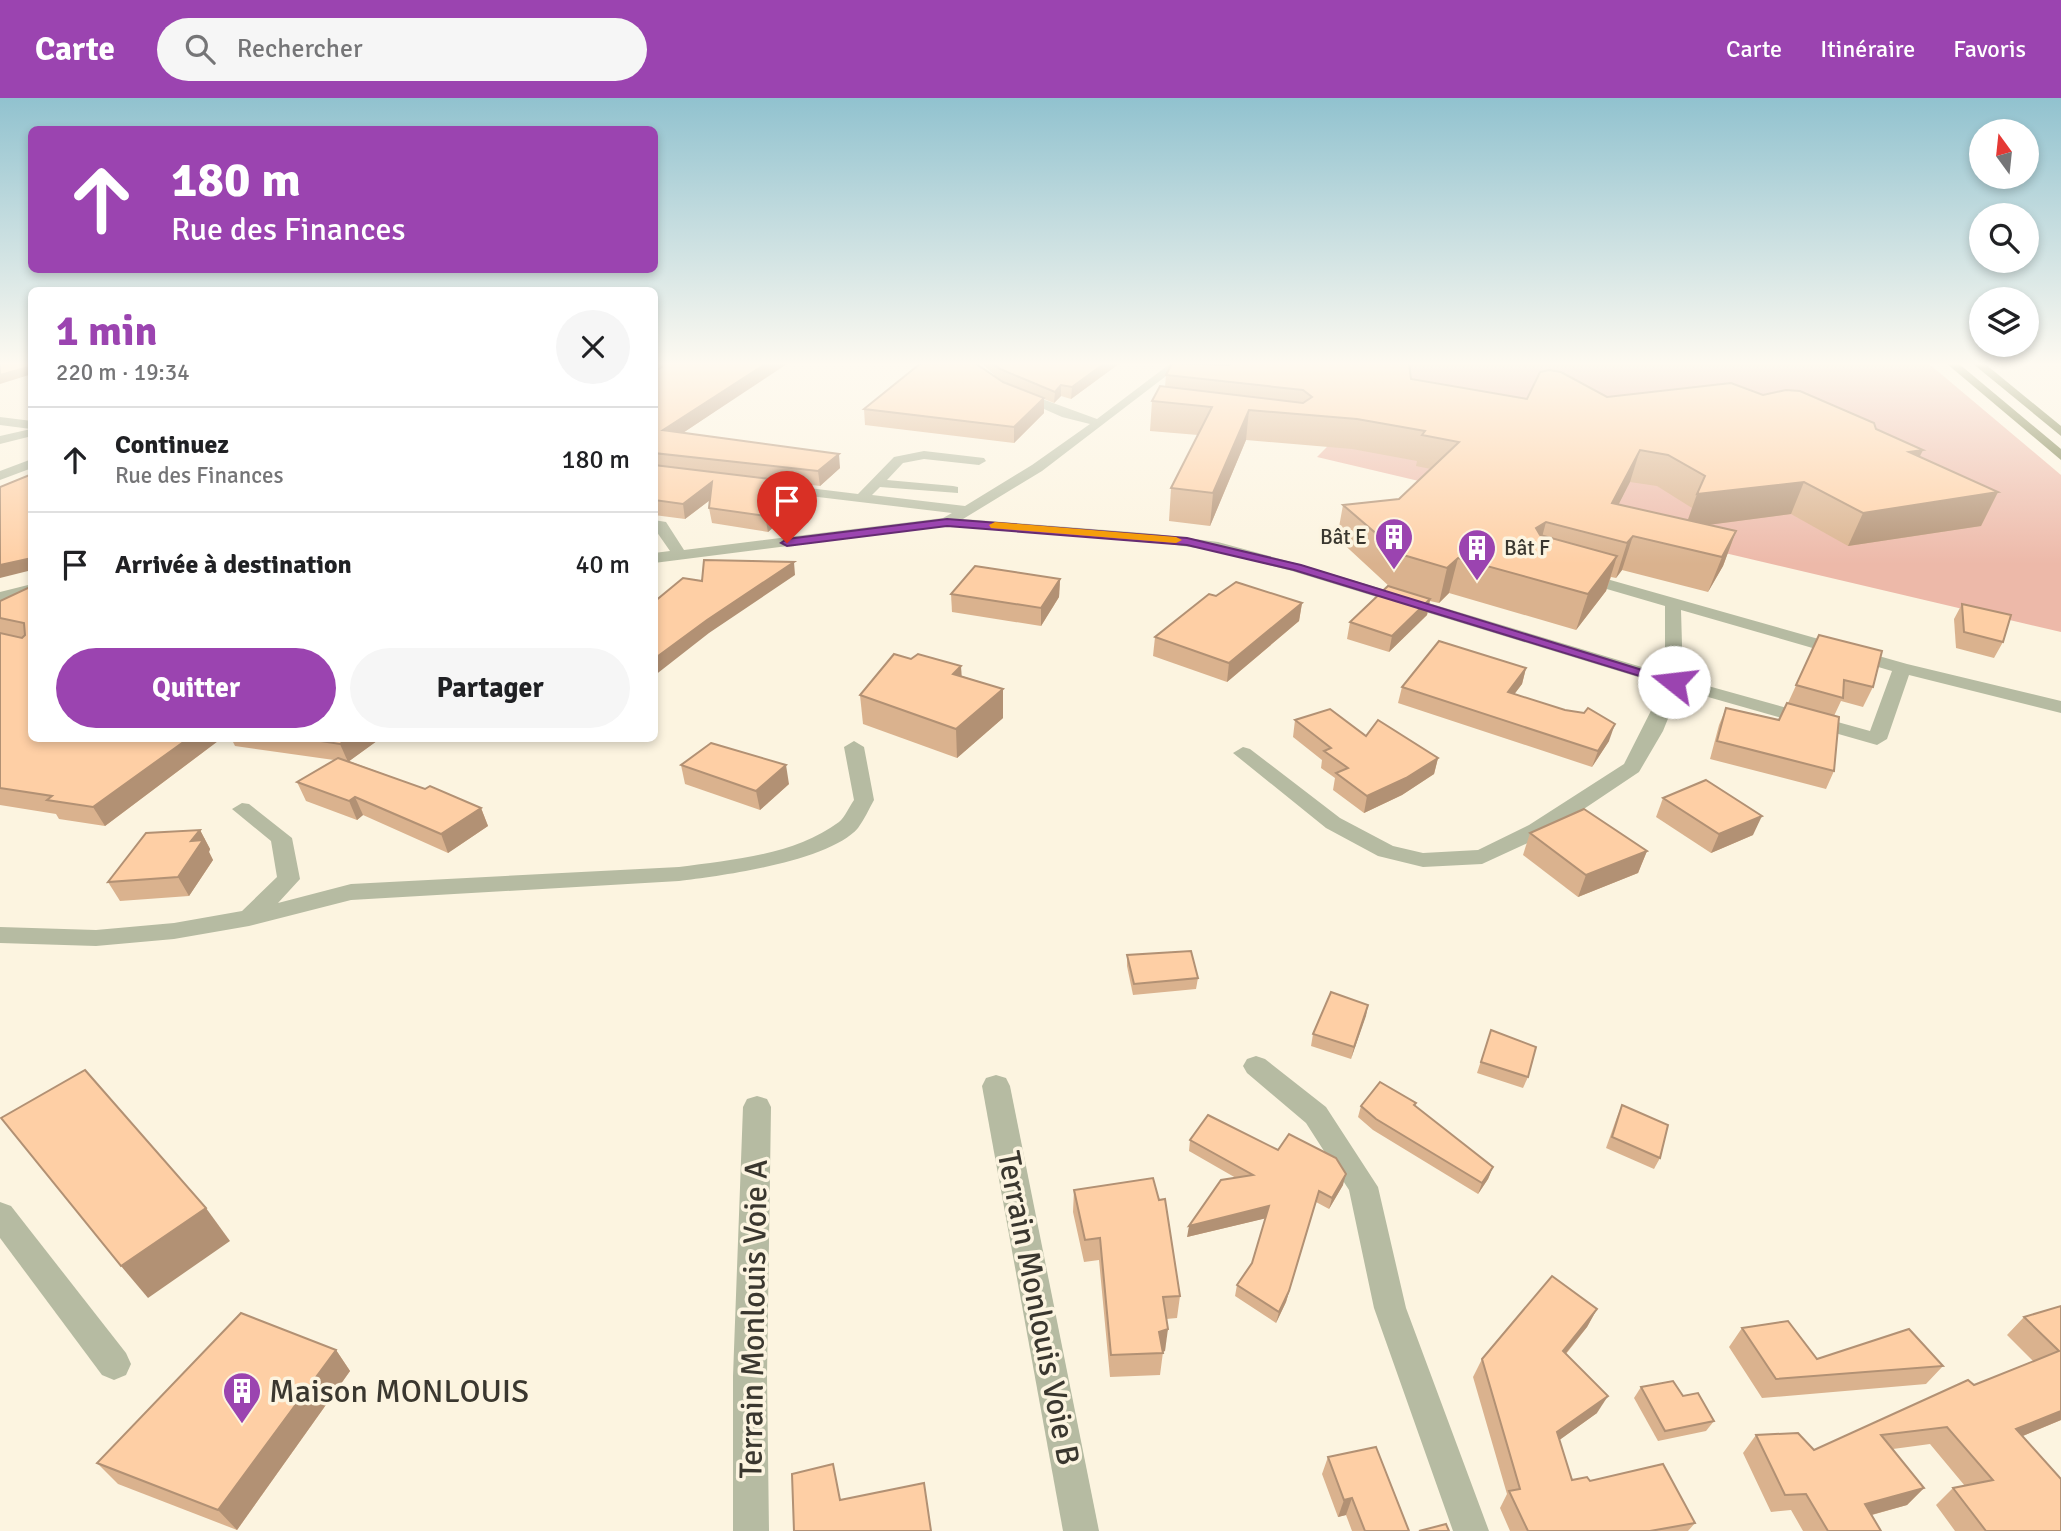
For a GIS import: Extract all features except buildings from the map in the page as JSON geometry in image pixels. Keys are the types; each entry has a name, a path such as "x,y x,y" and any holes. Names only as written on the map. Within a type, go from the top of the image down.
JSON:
{"highway":[{"path":"2030,430 2061,456"}],"street":[{"path":"947,522 969,511 1089,430"},
{"path":"0,440 28,433"},
{"path":"862,498 899,460 908,457 924,455 979,461"},
{"path":"0,477 28,465"},
{"path":"877,483 953,490"},
{"path":"760,486 969,511"},
{"path":"658,558 947,522 1156,538 1218,547 1877,739 1902,668"},
{"path":"658,525 661,525 680,556"},
{"path":"1561,571 1902,668 2061,707"},
{"path":"0,597 28,590"},
{"path":"1243,753 1333,823 1386,852 1423,860 1482,857 1537,830 1632,768 1653,731 1674,682 1673,601"},
{"path":"0,935 96,939 174,931 248,918 351,892 678,874 771,859 814,846 849,825 863,800 854,747"},
{"path":"242,808 281,838 289,879 248,918"},
{"path":"1256,1066 1316,1115 1363,1187 1390,1308 1471,1531"},
{"name":"Terrain Monlouis Voie B","path":"996,1086 1081,1531"},
{"name":"Terrain Monlouis Voie A","path":"751,1531 750,1376 757,1107"},
{"path":"0,1215 114,1364"}],"shaded area":[{"path":"1344,430 2007,430 2061,475 2061,632 1317,457"}],"slow traffic":[{"path":"995,525 1176,540"}],"place":[{"name":"Bât E","path":"1394,571"},
{"name":"Bât F","path":"1477,582"},
{"name":"Maison MONLOUIS","path":"242,1425"}],"route":[{"path":"787,543 947,522 1187,541 1297,568 1557,649 1674,682"}]}
